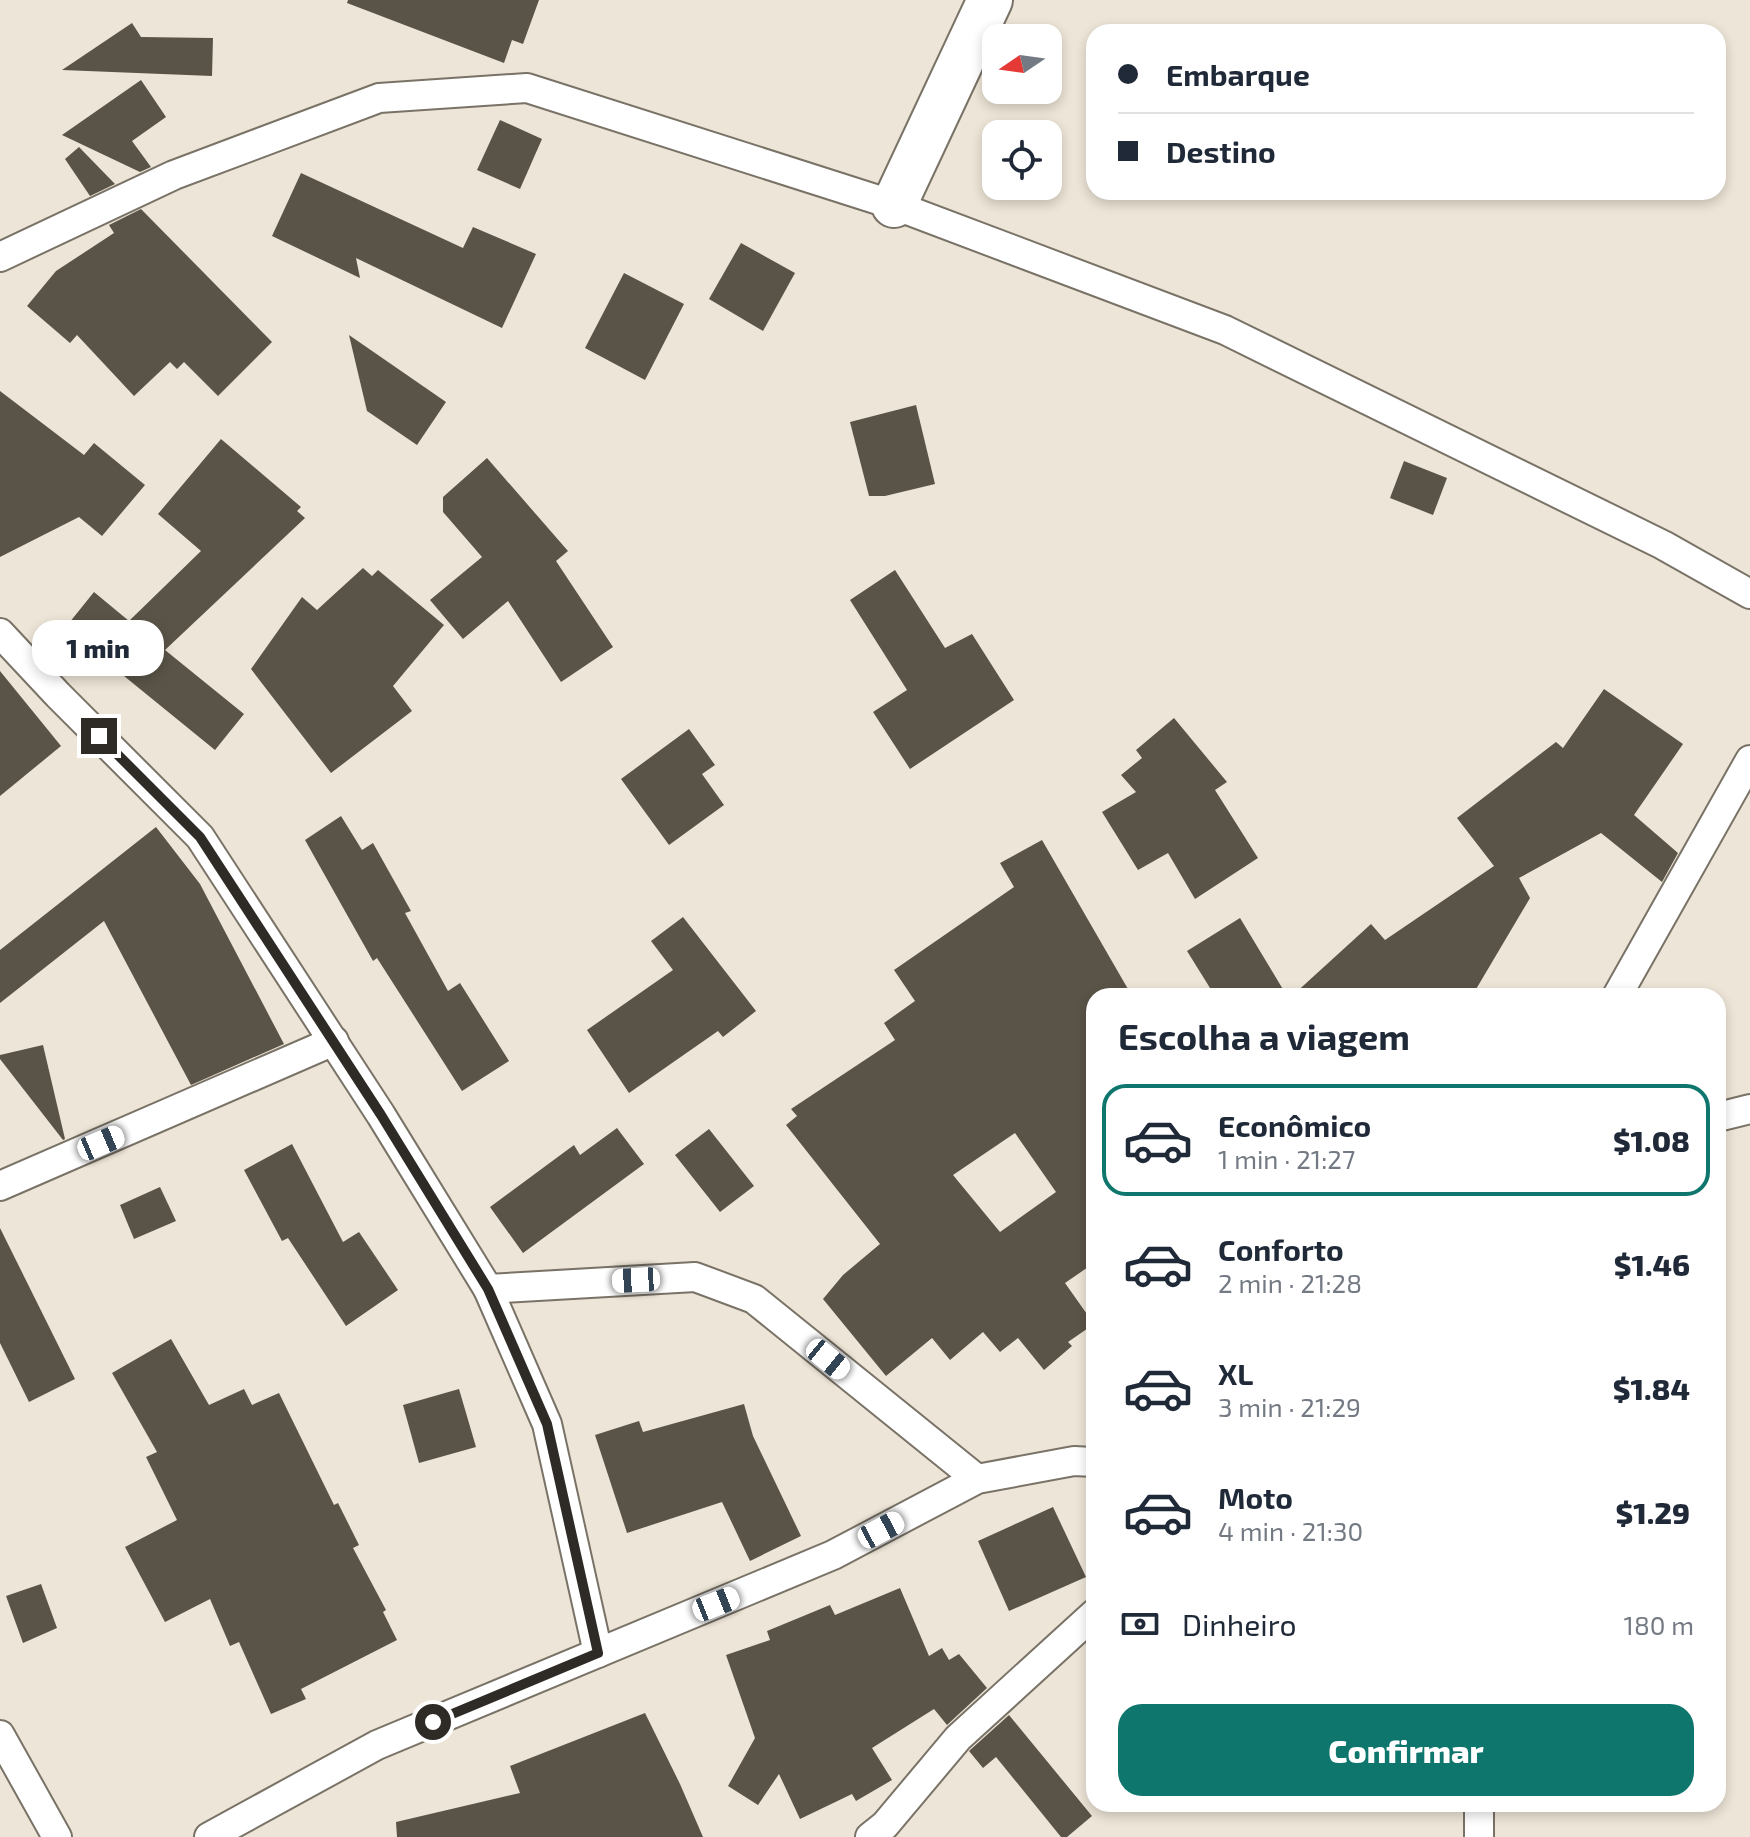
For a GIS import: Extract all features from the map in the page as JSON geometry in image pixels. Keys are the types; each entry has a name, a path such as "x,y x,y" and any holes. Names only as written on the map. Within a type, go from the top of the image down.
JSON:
{"street":[{"path":"894,205 990,0"}],"lane":[{"path":"0,257 174,175 379,98 527,88 894,205 1225,330 1663,545 1750,594"},
{"path":"0,633 200,837 334,1041 488,1289 547,1424 598,1653"},
{"path":"1622,988 1750,760"},
{"path":"0,1186 334,1041"},
{"path":"1726,1115 1750,1109"},
{"path":"488,1289 695,1277 754,1299 977,1479"},
{"path":"209,1837 377,1745 833,1555 977,1479 1074,1461 1086,1462"},
{"path":"870,1837 885,1825 958,1738 1086,1621"},
{"path":"0,1735 57,1837"},
{"path":"1479,1812 1479,1837"}],"building":[{"path":"348,0 539,0 523,44 512,40 504,63 347,3"},
{"path":"132,23 141,37 213,38 212,76 62,70"},
{"path":"141,80 166,117 132,141 151,167 140,172 62,135"},
{"path":"500,120 542,139 520,189 477,170"},
{"path":"79,147 115,184 90,196 65,159"},
{"path":"301,173 463,248 473,227 536,254 502,328 356,258 360,278 272,236"},
{"path":"141,209 272,342 218,396 184,362 177,369 170,362 134,396 77,335 70,343 27,306 56,271 114,233 109,225"},
{"path":"741,243 795,273 763,331 709,299"},
{"path":"624,273 684,304 645,380 585,348"},
{"path":"349,335 446,402 417,445 367,411"},
{"path":"0,391 84,455 94,443 145,485 102,536 79,517 0,557"},
{"path":"916,405 935,484 885,496 869,496 850,422"},
{"path":"221,439 301,507 297,511 305,518 165,650 244,714 215,750 65,628 94,592 129,621 201,551 158,514"},
{"path":"487,458 568,551 556,561 613,647 561,682 508,601 463,639 430,600 482,557 443,512 443,497"},
{"path":"1404,461 1447,478 1433,515 1390,498"},
{"path":"363,568 372,576 378,570 444,625 393,686 412,711 331,773 251,669 302,597 317,610"},
{"path":"895,570 945,648 972,634 1014,700 910,769 873,712 907,690 850,600"},
{"path":"0,671 61,746 0,796"},
{"path":"1604,689 1683,744 1634,815 1678,853 1662,882 1601,833 1519,878 1530,898 1477,988 1301,988 1371,924 1385,940 1494,866 1457,818 1556,742 1563,748"},
{"path":"1174,718 1227,782 1215,790 1258,858 1195,899 1168,853 1138,870 1102,812 1136,792 1121,775 1142,758 1136,750"},
{"path":"689,729 715,765 702,774 724,805 669,845 621,779"},
{"path":"341,816 362,850 373,843 411,911 405,913 448,991 460,983 509,1061 462,1091 377,958 373,961 305,840"},
{"path":"156,827 200,884 284,1044 191,1085 104,921 0,1003 0,950"},
{"path":"1042,840 1127,988 1086,988 1086,1269 1065,1283 1086,1313 1086,1330 1068,1342 1072,1346 1044,1370 1018,1338 1000,1352 983,1332 950,1360 932,1338 886,1376 823,1299 843,1275 880,1244 786,1125 797,1116 791,1109 895,1040 884,1023 915,1001 894,970 1014,887 1000,863","holes":["1015,1133 1056,1192 1000,1232 953,1175"]},
{"path":"683,917 756,1011 723,1037 718,1031 629,1093 587,1030 673,970 651,941"},
{"path":"1240,918 1282,988 1210,988 1187,951"},
{"path":"43,1045 63,1140 0,1059 0,1055"},
{"path":"617,1128 644,1164 523,1253 490,1207 574,1145 580,1155"},
{"path":"709,1129 754,1186 720,1212 675,1155"},
{"path":"292,1144 343,1242 359,1232 398,1290 346,1326 288,1238 282,1241 244,1170"},
{"path":"160,1187 176,1221 134,1239 120,1205"},
{"path":"0,1228 75,1379 29,1402 0,1343"},
{"path":"171,1339 209,1405 244,1389 252,1405 279,1393 334,1505 338,1503 359,1545 353,1548 386,1610 383,1612 397,1640 301,1689 306,1699 271,1714 239,1642 230,1646 210,1599 165,1622 125,1547 177,1520 146,1457 157,1452 112,1373"},
{"path":"459,1389 476,1447 419,1463 403,1405"},
{"path":"744,1404 753,1436 801,1536 750,1561 722,1502 627,1533 595,1435 639,1421 643,1432"},
{"path":"1053,1507 1086,1577 1009,1611 978,1541"},
{"path":"41,1584 57,1628 23,1643 6,1596"},
{"path":"900,1588 929,1656 942,1648 949,1660 959,1654 987,1688 947,1725 934,1709 872,1748 892,1780 856,1801 852,1794 800,1819 779,1774 758,1805 728,1786 755,1738 726,1655 770,1640 767,1631 830,1605 835,1615"},
{"path":"645,1713 703,1837 397,1837 396,1822 520,1793 510,1766"},
{"path":"1009,1715 1092,1816 1067,1837 1061,1837 996,1757 983,1768 969,1751"}],"route":[{"path":"99,736 200,837 334,1041 488,1289 547,1424 598,1653 433,1722"}]}
